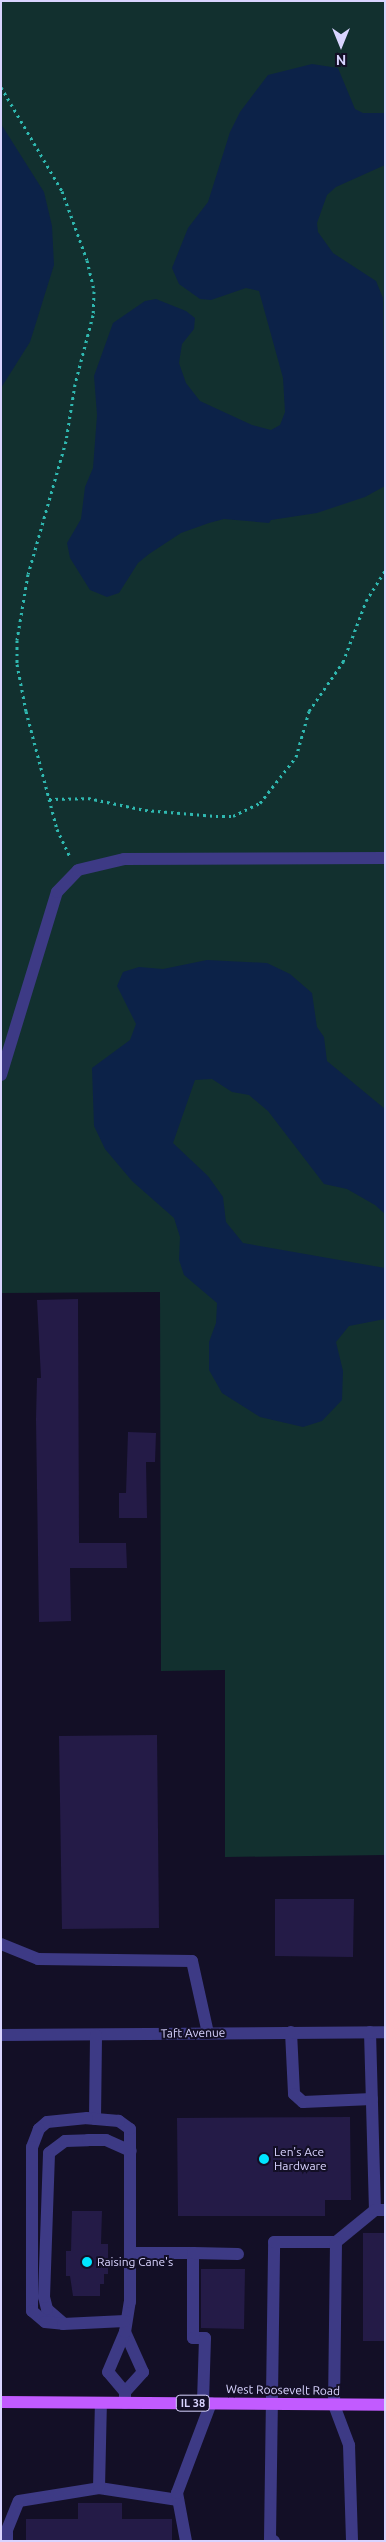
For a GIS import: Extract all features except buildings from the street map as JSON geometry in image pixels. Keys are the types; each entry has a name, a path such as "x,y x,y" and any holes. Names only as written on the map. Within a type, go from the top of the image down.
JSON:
{"main road":[{"name":"West Roosevelt Road","path":"1,2402 101,2403 125,2398 207,2403 385,2405"}],"street":[{"path":"1,1075 57,892 78,870 124,859 385,858"},
{"path":"1,1944 38,1959 192,1961 208,2033"},
{"path":"291,2032 294,2094 302,2102 372,2100"},
{"path":"274,2541 270,2539 274,2404 274,2242 336,2242 380,2210 372,2100 370,2032"},
{"name":"Taft Avenue","path":"1,2035 385,2032"},
{"path":"96,2034 96,2119"},
{"path":"125,2327 45,2322 32,2311 32,2147 39,2129 47,2122 72,2118 96,2119 119,2121 130,2129 130,2302 125,2327 108,2372 125,2398 142,2372 125,2327"},
{"path":"63,2324 47,2310 44,2297 49,2153 65,2141 88,2140 106,2140 131,2151"},
{"path":"336,2242 334,2405 349,2445 352,2541"},
{"path":"131,2253 238,2254"},
{"path":"186,2541 177,2493 207,2403 205,2338 193,2338 193,2254"},
{"path":"100,2488 101,2403"},
{"path":"7,2541 7,2530 20,2501 100,2488 178,2500"}],"path":[{"path":"1,86 62,191 87,260 94,291 93,315 75,384 66,441 28,574 17,640 20,689 49,799 57,829 78,870"},
{"path":"49,799 88,798 145,810 216,816 233,816 260,803 296,757 309,712 343,662 366,601 385,570"}],"green space":[{"path":"1,1 385,1 385,1855 225,1857 225,1670 161,1671 160,1292 1,1293"}],"water":[{"path":"312,64 338,68 355,109 363,113 385,113 385,165 336,187 327,195 317,223 318,232 333,253 376,281 383,298 385,486 365,497 317,513 271,520 269,523 224,519 181,533 138,563 119,593 107,597 90,590 70,558 67,543 81,519 85,487 93,468 97,415 94,376 113,323 145,301 156,299 186,311 195,318 194,329 182,344 179,363 186,383 200,401 252,425 271,430 280,425 285,412 283,378 259,291 246,288 211,300 200,299 179,284 172,268 188,228 208,202 230,132 240,112 268,75"},
{"path":"1,124 44,192 52,226 54,265 30,342 1,388"},
{"path":"207,960 267,963 290,974 312,993 317,1027 324,1037 327,1061 385,1109 385,1214 375,1205 347,1189 324,1184 268,1111 249,1095 232,1092 212,1079 195,1080 173,1143 208,1176 223,1197 226,1222 243,1243 385,1268 385,1319 349,1326 336,1342 343,1371 342,1400 322,1421 303,1427 260,1417 222,1393 209,1370 209,1342 216,1323 217,1303 184,1275 179,1260 180,1237 174,1218 132,1181 105,1149 94,1126 92,1068 130,1040 136,1024 117,986 123,972 139,967 163,969"}],"place":[{"name":"Len's Ace Hardware","path":"264,2159"},
{"name":"Raising Cane's","path":"87,2262"}]}
